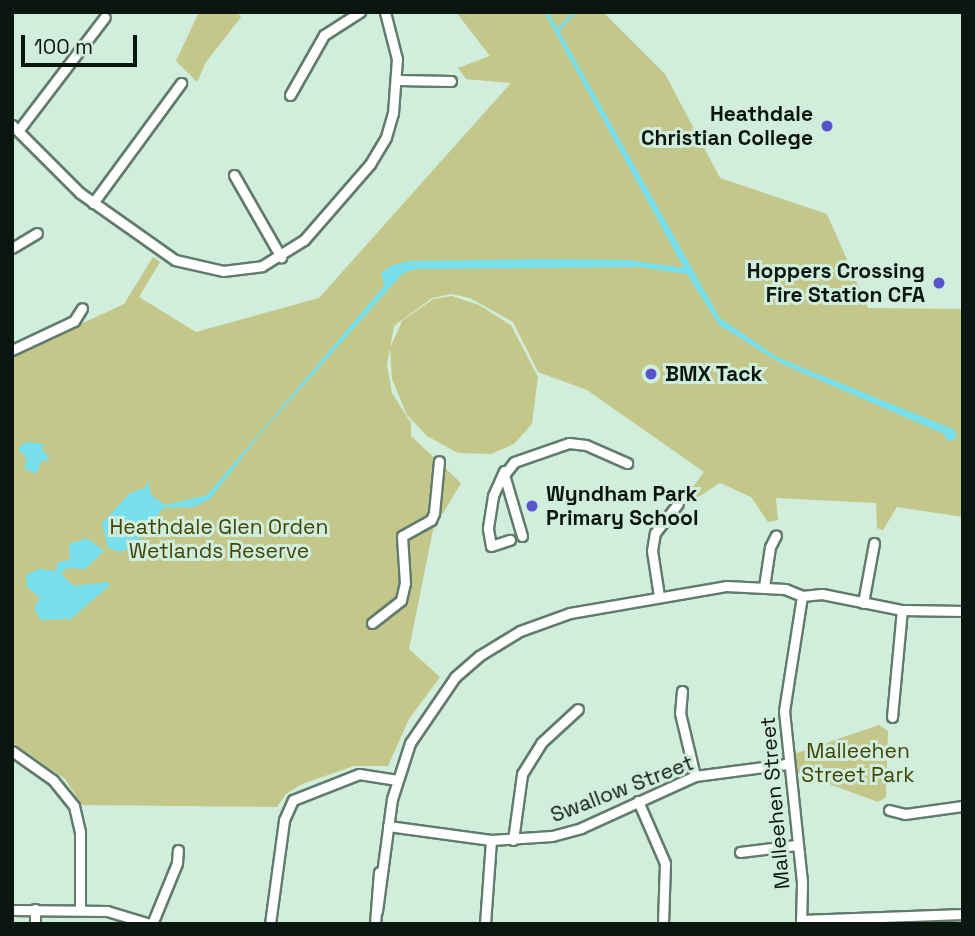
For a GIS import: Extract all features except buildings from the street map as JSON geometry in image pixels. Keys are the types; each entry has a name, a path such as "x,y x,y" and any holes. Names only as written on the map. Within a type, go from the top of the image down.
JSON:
{"street":[{"path":"290,95 324,35 360,12"},
{"path":"106,17 15,128 93,204 189,266 244,270 281,257 304,240 370,164 386,137 398,80 395,41 385,12"},
{"path":"398,80 451,81"},
{"path":"93,204 181,83"},
{"path":"234,175 281,257"},
{"path":"12,248 37,233"},
{"path":"12,350 74,321 82,308"},
{"path":"510,540 491,546 488,528 493,496 505,471 521,458 569,443 586,445 627,463"},
{"path":"372,622 401,600 402,536 430,520 434,513 439,461"},
{"path":"505,471 522,536"},
{"path":"659,596 652,551 655,533 678,504"},
{"path":"764,587 770,547 776,535"},
{"path":"863,603 874,543"},
{"path":"376,924 377,881 383,861 396,780 426,713 479,656 546,619 659,596 726,586 764,587 802,596 822,594 902,610 963,611"},
{"name":"Malleehen Street","path":"801,922 797,845 786,764 784,711 802,596"},
{"path":"892,717 902,610"},
{"path":"682,691 680,713 695,776"},
{"path":"513,840 522,774 541,743 578,709"},
{"path":"12,751 53,780 74,806 80,832 80,909"},
{"name":"Swallow Street","path":"388,825 491,840 513,840 581,828 695,776 786,764"},
{"path":"270,924 284,820 293,800 359,774 396,780"},
{"path":"638,801 665,863 663,924"},
{"path":"889,810 905,814 963,806"},
{"path":"485,924 491,840"},
{"path":"740,852 797,845"},
{"path":"12,910 80,909 116,912 151,924 177,863 178,850"},
{"path":"35,909 35,924"},
{"path":"801,922 899,920 963,914"}],"green space":[{"path":"199,12 237,12 241,17 206,62 197,82 176,61"},
{"name":"Heathdale Glen Orden Wetlands Reserve","path":"456,12 603,12 665,74 720,178 827,214 868,308 963,309 963,517 897,507 883,530 877,528 876,503 776,498 778,520 768,522 751,497 720,483 692,501 688,494 704,472 587,390 538,372 513,322 470,298 451,294 432,298 394,326 387,365 392,393 411,423 411,436 461,483 433,530 409,649 440,677 409,719 388,766 354,766 302,784 286,794 277,807 82,805 65,779 12,742 12,356 124,304 153,257 160,262 139,297 196,332 319,298 511,83 466,79 458,68 490,56"},
{"path":"452,296 479,305 511,325 538,377 532,424 514,444 491,454 458,453 427,436 407,415 392,379 390,348 402,321 433,299"},
{"name":"Malleehen Street Park","path":"879,725 888,731 886,797 878,802 796,772 794,754"}],"water":[{"path":"544,12 548,12 558,29 720,318 777,357 955,430 957,438 947,441 944,434 780,363 719,325 687,274 640,267 415,269 402,274 262,432 210,499 193,507 163,508 134,547 119,552 108,548 102,523 130,493 145,488 148,480 151,495 165,505 207,495 384,286 381,273 391,266 408,261 546,259 629,260 684,268"},
{"path":"25,442 44,444 42,449 50,459 41,462 36,474 24,468 27,459 18,449"},
{"path":"87,538 104,551 85,569 66,568 61,574 74,586 108,582 110,585 71,619 41,620 34,608 40,598 27,587 26,575 38,569 56,571 57,563 70,559 69,544"}],"waterway":[{"path":"558,29 574,12"}],"place":[{"name":"Heathdale Christian College","path":"827,126"},
{"name":"Hoppers Crossing Fire Station CFA","path":"939,283"},
{"name":"BMX Tack","path":"651,374"},
{"name":"Wyndham Park Primary School","path":"532,506"}]}
